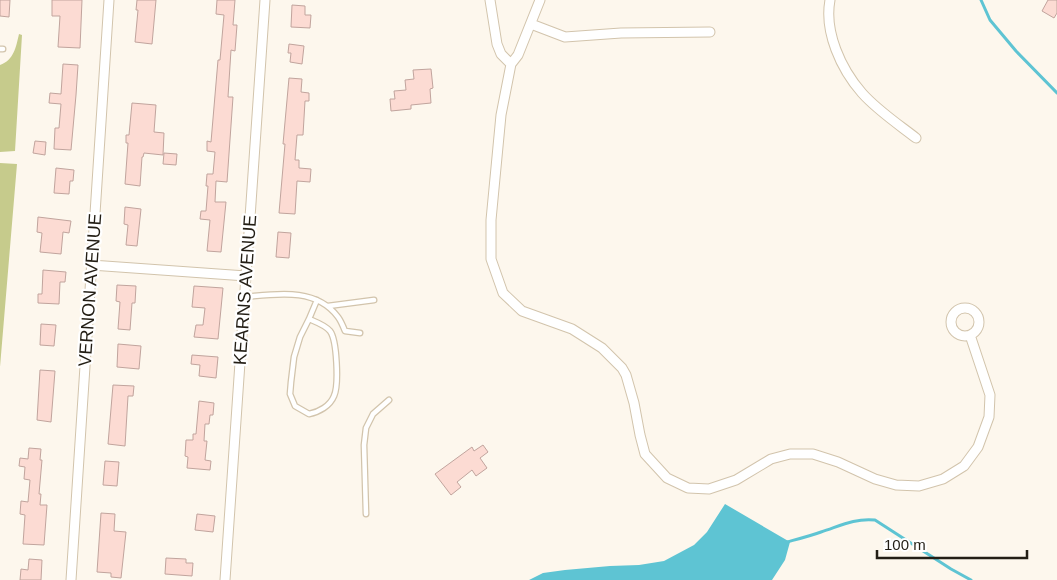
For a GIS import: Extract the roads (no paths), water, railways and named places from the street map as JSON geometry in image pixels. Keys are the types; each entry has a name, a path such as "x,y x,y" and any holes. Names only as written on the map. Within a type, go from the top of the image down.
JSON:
{"street":[{"name":"VERNON AVENUE","path":"72,580 109,0"},
{"name":"KEARNS AVENUE","path":"225,580 265,0"},
{"path":"490,0 497,44 501,54 511,64"},
{"path":"540,0 518,55 511,64 501,116 491,220 491,259 503,293 522,311 572,329 602,348 622,368 626,375 634,403 645,454 667,478 688,488 710,489 736,480 771,459 790,454 813,454 838,462 874,480 896,485 919,486 943,479 964,466 978,447 989,418 990,395 970,335"},
{"path":"830,0 828,10 830,28 835,46 851,79 862,94 916,138"},
{"path":"531,24 565,38 621,33 710,32"},
{"path":"91,266 246,276"}],"lane":[{"path":"244,297 290,293 317,300 328,306 339,317 345,331 360,333"},
{"path":"309,319 321,324 331,332 334,343 337,384 334,397 327,406 309,414 295,406 290,394 294,357 300,337 317,300"},
{"path":"328,306 374,300"},
{"path":"366,514 364,445 366,428 374,414 389,400"}],"water":[{"path":"725,504 790,542 785,560 772,580 529,580 543,573 639,565 664,561 694,545 707,532"}],"waterway":[{"path":"981,0 990,20 1016,51 1057,93"},
{"path":"787,542 854,521 875,520 971,580"}]}
